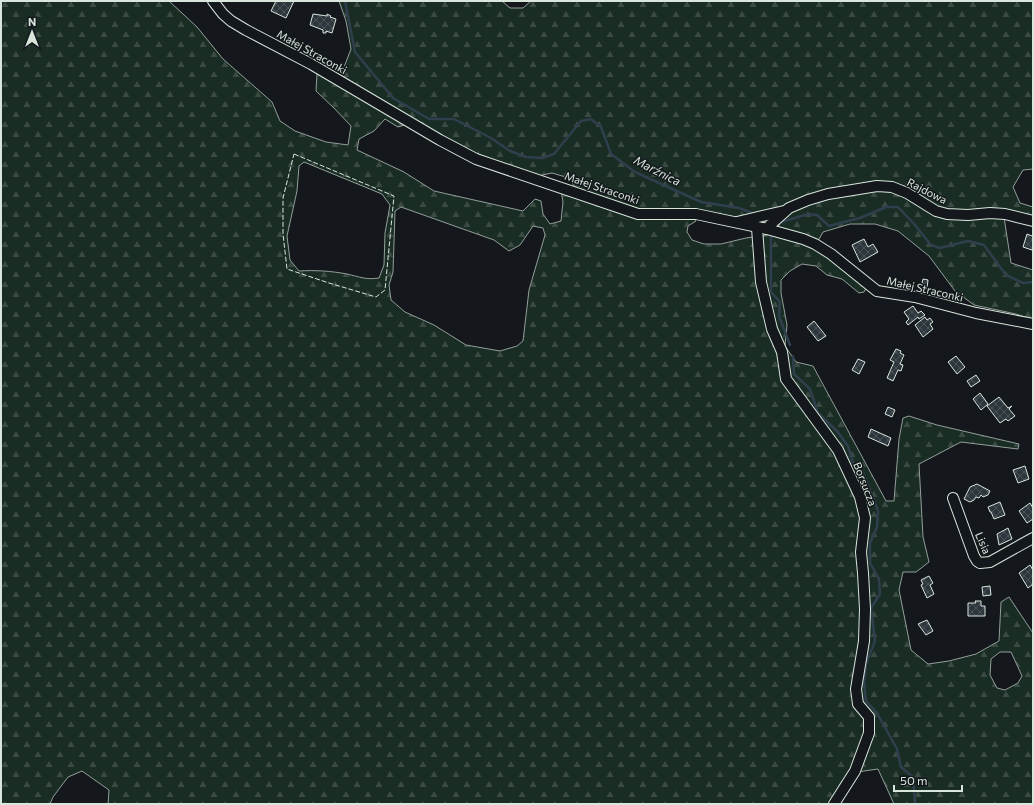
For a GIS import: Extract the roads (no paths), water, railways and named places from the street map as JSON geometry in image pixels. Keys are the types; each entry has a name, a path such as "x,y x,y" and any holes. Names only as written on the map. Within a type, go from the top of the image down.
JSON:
{"street":[{"name":"Małej Straconki","path":"213,1 223,14 231,21 311,64 440,140 476,159 542,180 600,202 638,214 696,214 737,222 756,228 768,227 815,244 831,254 877,291 915,297 976,313 1033,324"},
{"name":"Rajdowa","path":"737,222 786,211 808,200 828,194 877,186 892,187 907,193 936,211 947,214 1005,214 1033,221"},
{"name":"Rajdowa","path":"768,227 786,211"},
{"name":"Borsucza","path":"756,228 761,282 772,329 782,352 786,379 838,450 860,497 865,518 860,552 865,609 864,641 856,689 858,704 869,717 869,732 855,771 834,804"},
{"name":"Lisia","path":"953,498 974,556 980,564 990,562 1033,538"}],"waterway":[{"name":"Marźnica","path":"345,1 355,52 393,98 429,119 454,119 491,138 510,151 526,157 542,158 554,154 581,121 591,119 601,127 611,154 635,172 701,202 739,208 755,214"},
{"name":"Marźnica","path":"778,223 808,214 817,215 829,226 860,218 886,207 898,207 931,245 940,248 968,241 984,245 1006,275 1023,283 1033,282"},
{"path":"772,233 771,292 780,302 779,316 790,345"},
{"path":"793,356 794,374 810,389 818,413 837,431 848,446 853,463 863,472 878,511 877,527 870,543 870,563 879,579 880,594 871,608 875,641 866,664 864,684 866,701 877,713 897,749 901,767 913,777 916,804"}]}
